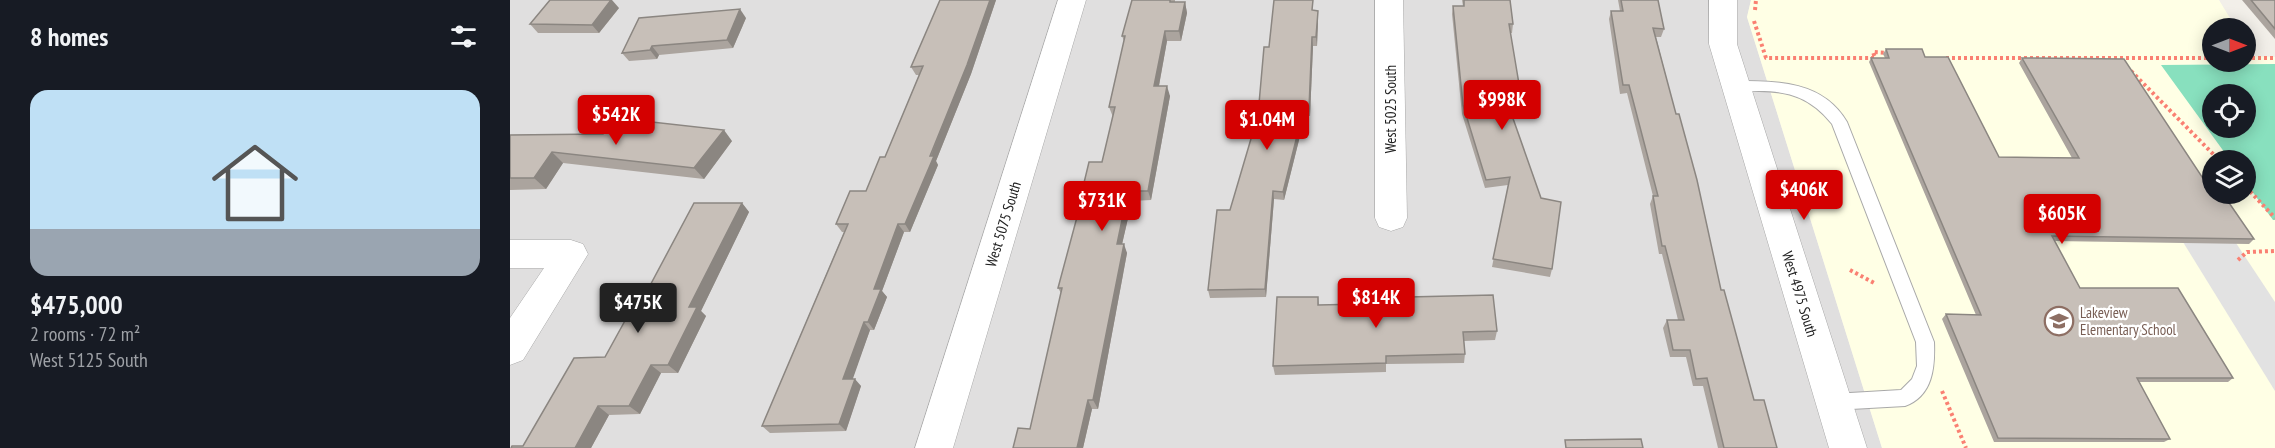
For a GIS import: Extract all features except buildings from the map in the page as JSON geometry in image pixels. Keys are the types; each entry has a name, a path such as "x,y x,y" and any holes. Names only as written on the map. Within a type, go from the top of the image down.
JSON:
{"street":[{"name":"West 5075 South","path":"934,448 1072,0"},
{"name":"West 5025 South","path":"1389,0 1391,218"},
{"name":"West 4975 South","path":"1723,0 1723,44 1848,448"},
{"path":"510,254 571,254 510,349"}],"lane":[{"path":"1736,86 1790,87 1805,92 1830,108 1839,122 1925,342 1926,366 1920,384 1905,398 1833,402"}],"path":[{"path":"1756,0 1754,20 1766,58 1875,58 1873,52 1895,53"},
{"path":"1939,58 2202,58"},
{"path":"2118,58 2209,150"},
{"path":"2256,58 2275,58"},
{"path":"2256,198 2275,218"},
{"path":"2238,260 2247,252 2275,251"},
{"path":"1942,390 1966,448"}],"shaded area":[{"path":"510,0 1751,0 1747,17 1882,448 510,448"},
{"name":"Lakeview Elementary School","path":"1751,0 2219,0 2230,18 2202,18 2202,72 2256,72 2256,56 2275,57 2275,448 1882,448 1747,17"},
{"path":"2183,242 2236,243 2275,302 2275,391"}],"green space":[{"path":"2256,64 2275,64 2275,220 2256,197 2256,150 2223,150 2214,138 2256,138 2256,84 2202,84 2202,121 2161,65 2202,65 2202,72 2256,72"}],"place":[{"name":"Lakeview Elementary School","path":"2059,321"}]}
